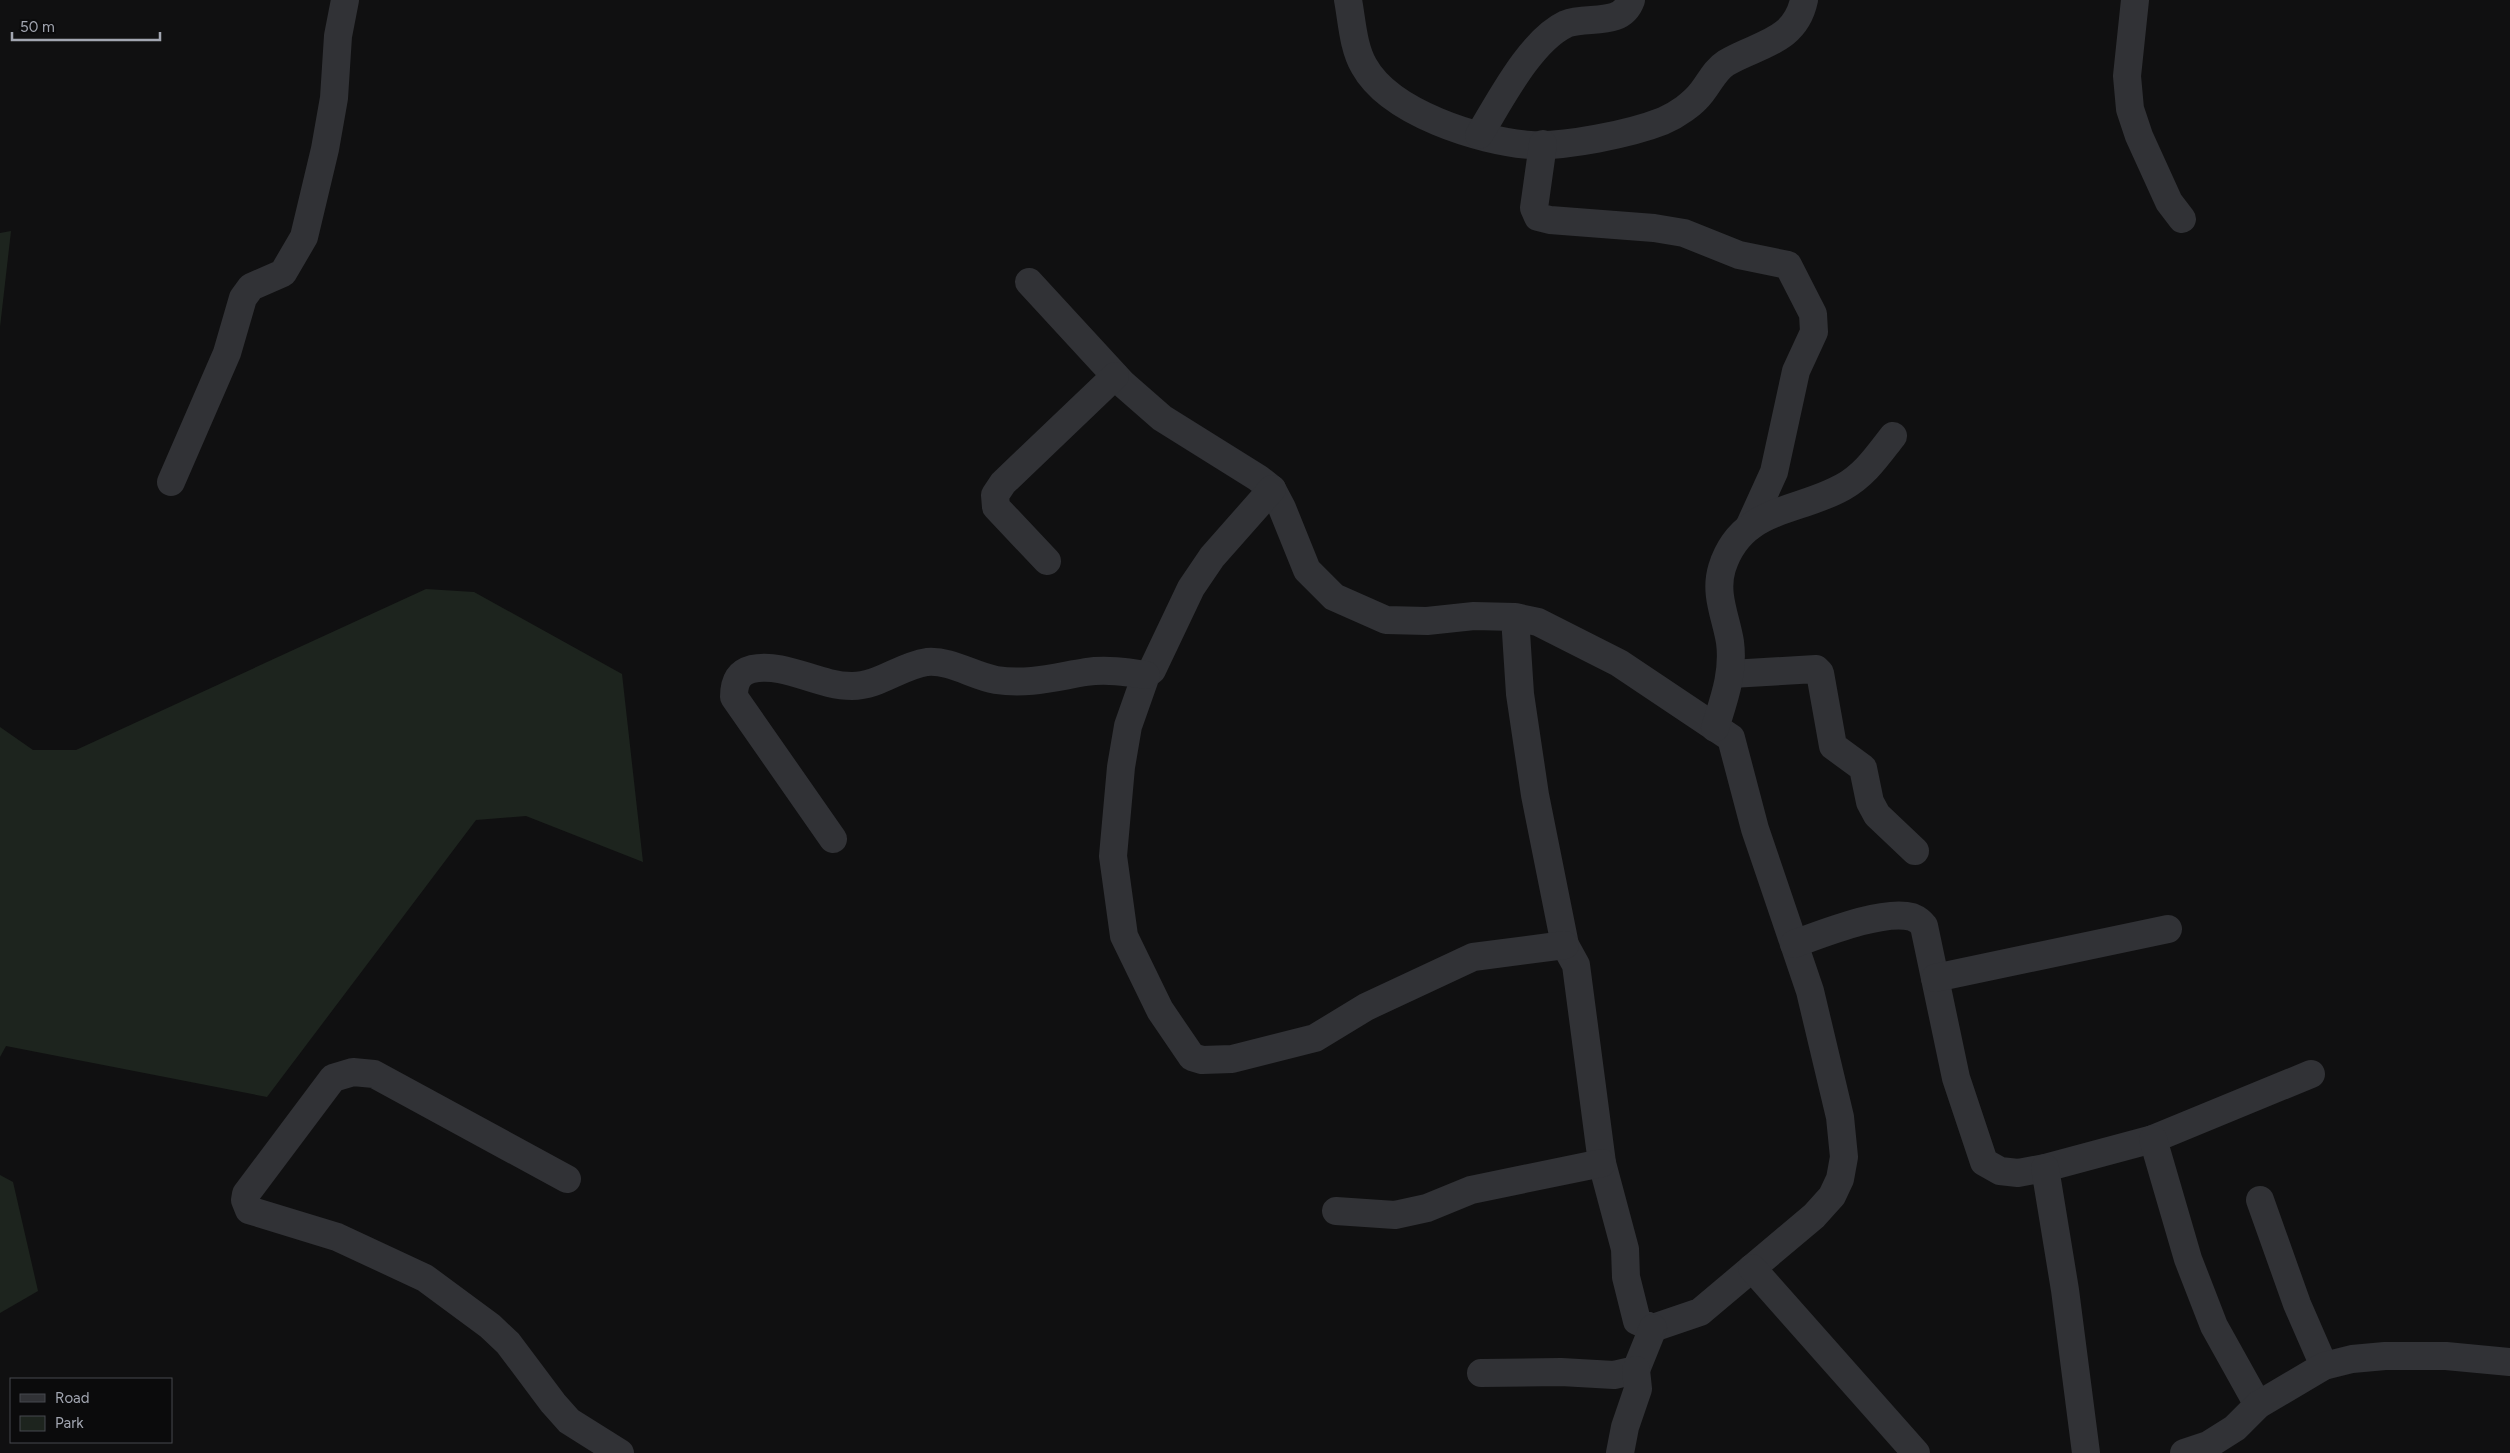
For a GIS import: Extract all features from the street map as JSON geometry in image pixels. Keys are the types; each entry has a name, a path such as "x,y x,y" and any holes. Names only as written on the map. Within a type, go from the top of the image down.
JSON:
{"street":[{"path":"171,482 227,352 243,298 251,287 282,273 304,237 331,115 338,36 345,0"},
{"path":"1348,0 1356,43 1364,66 1386,91 1428,119 1506,142 1531,145 1583,140 1664,120 1693,102 1724,65 1741,54 1776,41 1797,18 1804,0"},
{"path":"1479,135 1520,71 1546,38 1568,23 1616,16 1630,5 1632,0"},
{"path":"2135,0 2127,76 2130,109 2139,136 2170,202 2182,219"},
{"path":"1543,144 1534,208 1538,217 1550,220 1654,228 1684,233 1739,255 1788,265 1813,314 1814,332 1796,371 1774,472 1749,527"},
{"path":"1029,282 1115,376 1162,418 1258,478 1272,489 1307,570 1334,597 1386,620 1428,621 1474,616 1516,617 1538,622 1620,663 1731,738 1755,829 1810,991 1840,1117 1844,1157 1840,1179 1832,1196 1814,1216 1700,1312 1653,1328 1637,1321 1626,1277 1625,1249 1602,1162 1576,965 1565,945 1535,795 1520,694 1516,617"},
{"path":"1047,561 996,507 995,495 1003,484 1115,376"},
{"path":"1715,728 1731,674 1730,642 1719,591 1722,568 1731,545 1749,527 1773,513 1817,500 1844,487 1863,474 1894,436"},
{"path":"1272,489 1212,557 1191,588 1152,670 1146,675 1128,726 1121,767 1113,856 1124,936 1160,1010 1192,1057 1202,1060 1232,1059 1315,1038 1366,1007 1473,957 1565,945"},
{"path":"832,839 734,698 734,686 740,674 750,670 770,667 836,686 854,686 876,682 896,672 926,662 944,663 993,680 1015,683 1042,681 1087,672 1111,670 1146,675"},
{"path":"1731,674 1816,669 1820,673 1833,746 1863,768 1870,802 1877,815 1915,851"},
{"path":"1794,944 1842,927 1878,918 1910,916 1918,919 1924,926 1956,1078 1984,1162 2000,1171 2018,1173 2045,1168 2153,1139 2311,1074"},
{"path":"1936,978 2168,929"},
{"path":"567,1179 374,1074 353,1072 333,1078 246,1194 245,1200 249,1210 337,1237 425,1278 490,1326 508,1342 553,1403 569,1421 620,1453"},
{"path":"2153,1139 2188,1259 2214,1326 2258,1405"},
{"path":"1336,1211 1395,1215 1428,1208 1471,1190 1602,1162"},
{"path":"2045,1168 2065,1290 2086,1453"},
{"path":"2260,1200 2297,1304 2324,1366"},
{"path":"1752,1268 1916,1453"},
{"path":"1620,1453 1625,1427 1638,1389 1636,1370 1653,1328"},
{"path":"2184,1453 2208,1445 2236,1441 2258,1405 2324,1366 2352,1358 2446,1356 2510,1362"},
{"path":"1481,1373 1561,1372 1614,1375 1636,1370"}],"green space":[{"path":"11,231 0,327 0,233"},
{"path":"426,589 474,592 622,674 643,862 526,816 476,820 267,1097 6,1046 0,1057 0,727 33,750 76,750"},
{"path":"0,1175 13,1182 38,1291 0,1313"}]}
